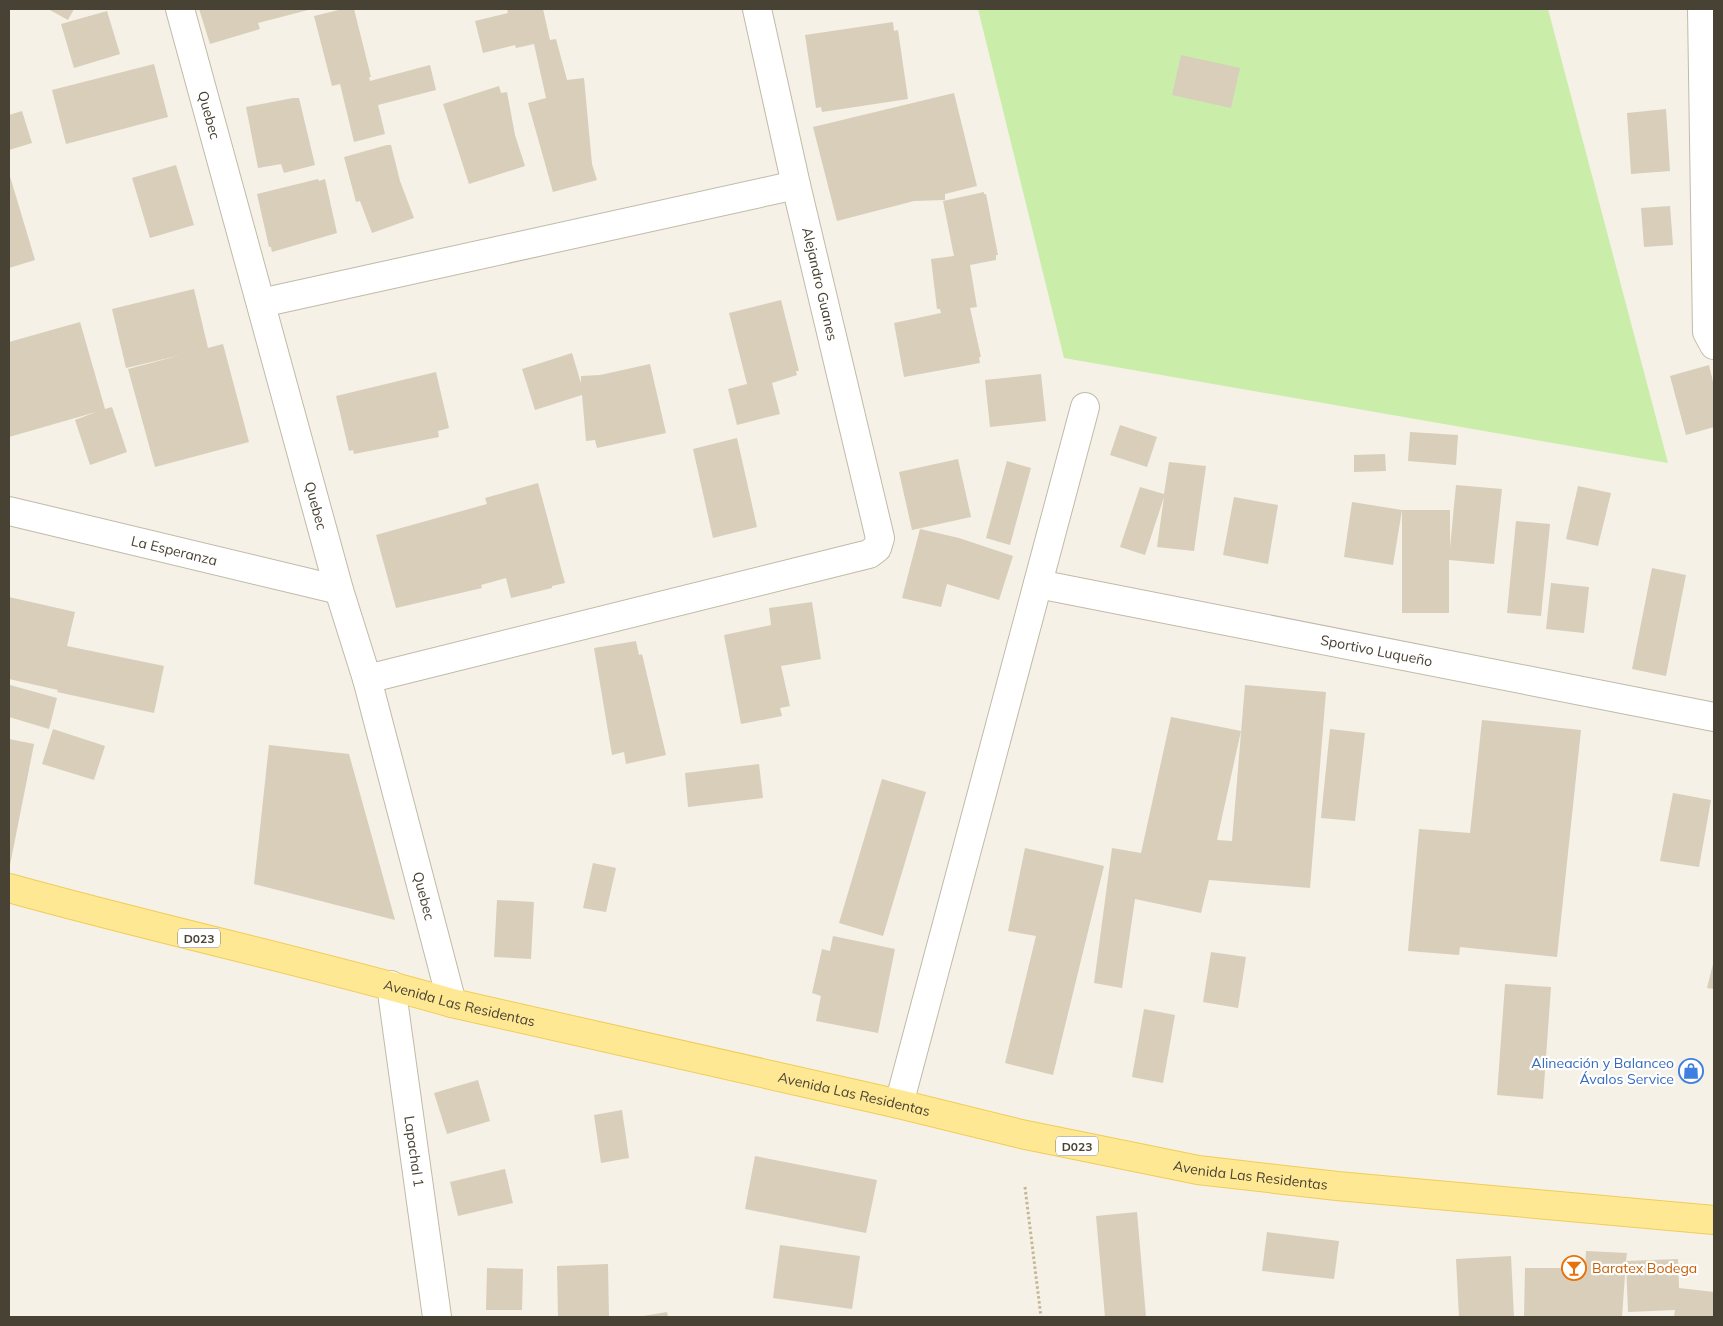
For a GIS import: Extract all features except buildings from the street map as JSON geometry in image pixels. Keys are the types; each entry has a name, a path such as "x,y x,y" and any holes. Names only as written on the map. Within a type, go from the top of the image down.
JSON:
{"main road":[{"name":"Avenida Las Residentas","path":"9,888 391,985 452,1003 899,1104 1021,1134 1198,1170 1337,1186 1714,1220"}],"street":[{"name":"Quebec","path":"180,9 339,590 367,679 452,1003"},
{"name":"Alejandro Guanes","path":"367,679 869,554 877,548 880,538 796,185 757,9"},
{"path":"1702,9 1707,332 1714,345"},
{"path":"261,303 796,185"},
{"path":"899,1104 1085,407"},
{"name":"La Esperanza","path":"9,511 339,590"},
{"name":"Sportivo Luqueño","path":"1038,584 1714,717"},
{"name":"Lapachal 1","path":"391,985 437,1317"}],"path":[{"path":"1025,1187 1040,1317"}],"green space":[{"path":"978,9 1548,9 1668,463 1064,358"}],"place":[{"name":"Alineación y Balanceo Ávalos Service","path":"1691,1071"},
{"name":"Baratex Bodega","path":"1574,1268"}]}
